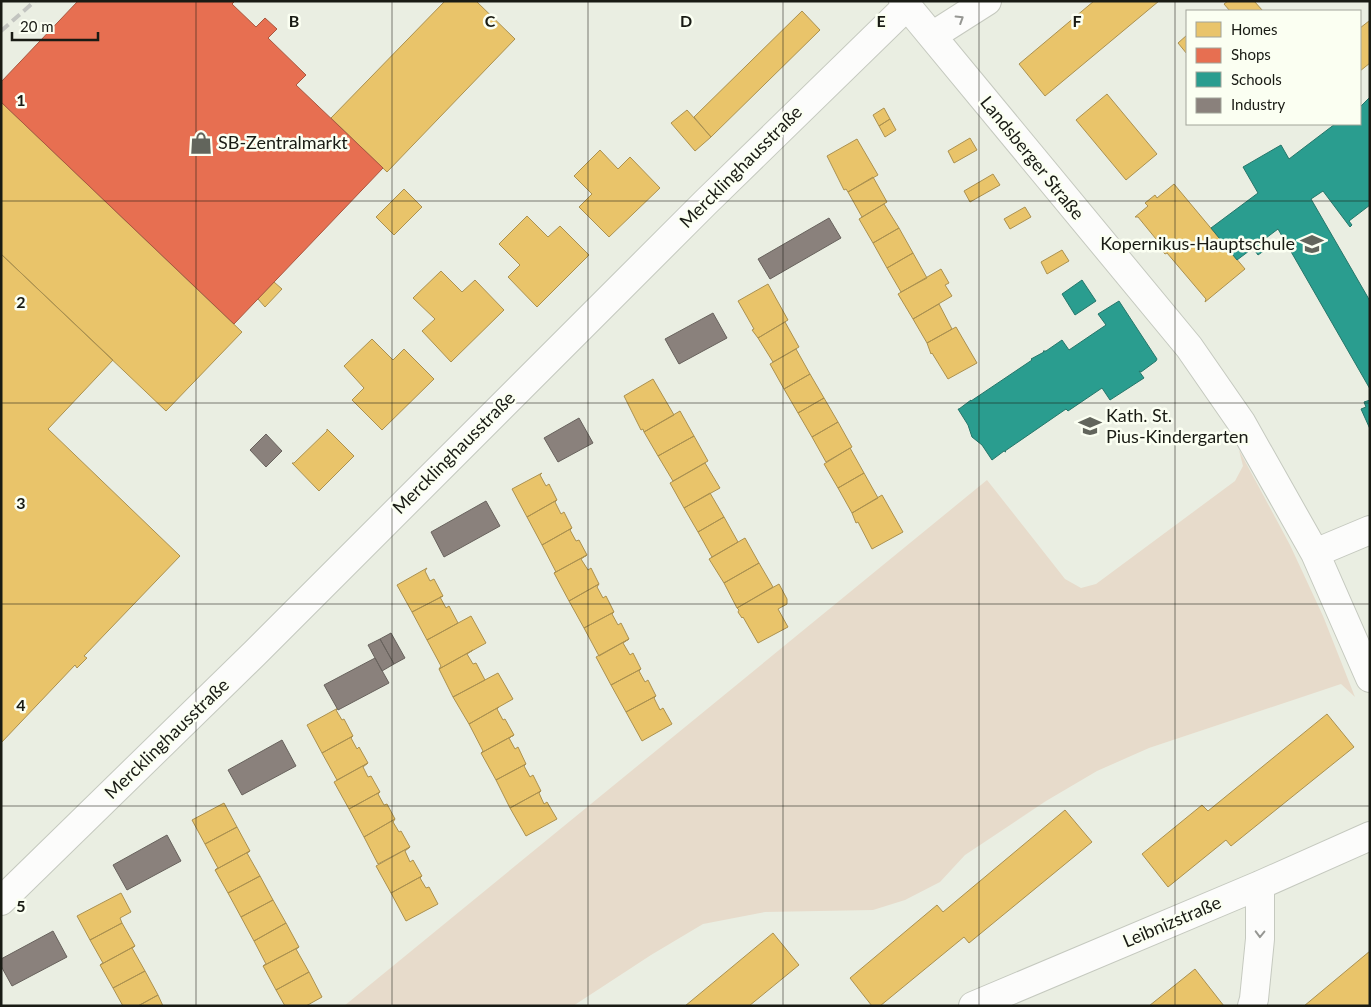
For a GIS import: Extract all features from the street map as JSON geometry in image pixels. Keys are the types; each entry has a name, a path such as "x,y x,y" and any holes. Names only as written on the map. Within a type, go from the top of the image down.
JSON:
{"street":[{"path":"932,36 987,1"},
{"name":"Landsberger Straße","path":"905,4 1189,347 1241,422 1315,553 1370,678"},
{"name":"Mercklinghausstraße","path":"1,901 255,653 905,4"},
{"path":"1315,553 1370,530"},
{"name":"Leibnizstraße","path":"973,1006 1260,885 1370,836"},
{"path":"1252,1006 1260,939 1260,885"}],"shaded area":[{"path":"1239,450 1290,545 1323,616 1355,697 1341,684 1149,748 1097,771 1046,801 965,855 940,882 905,900 873,910 765,912 703,924 651,955 573,1006 344,1006 987,480 1065,579 1081,588 1096,584 1235,481 1243,466"}],"building: Homes":[{"path":"445,1 476,1 515,39 387,172 331,118"},
{"path":"1094,1 1159,1 1045,96 1019,64"},
{"path":"1228,1 1254,1 1262,10 1229,10 1224,4"},
{"path":"802,11 820,30 711,137 694,117"},
{"path":"1369,21 1370,63 1361,70 1361,27"},
{"path":"1186,36 1186,53 1178,43"},
{"path":"1107,94 1157,154 1126,180 1076,120"},
{"path":"1,102 242,332 166,411 1,254"},
{"path":"884,108 890,119 879,126 873,115"},
{"path":"687,110 711,137 695,151 671,123"},
{"path":"890,119 896,130 885,137 879,126"},
{"path":"970,138 977,150 954,163 948,151"},
{"path":"857,139 878,175 848,192 846,189 844,190 827,156"},
{"path":"600,150 618,169 630,157 660,188 609,237 579,207 592,194 574,176"},
{"path":"993,174 1000,185 970,202 964,191"},
{"path":"873,177 887,202 862,217 848,192"},
{"path":"1174,184 1245,269 1205,302 1206,299 1167,253 1165,254 1154,241 1156,239 1138,217 1135,217 1148,206 1145,203 1155,195 1157,198"},
{"path":"404,189 422,207 394,235 376,217"},
{"path":"884,204 899,228 873,243 859,219"},
{"path":"1025,207 1031,217 1010,229 1004,219"},
{"path":"527,216 548,237 560,226 589,255 537,307 508,277 520,265 499,244"},
{"path":"899,228 913,253 887,268 873,243"},
{"path":"1062,250 1069,261 1047,274 1041,262"},
{"path":"913,253 927,278 901,292 887,268"},
{"path":"1,254 113,360 48,429 180,556 84,656 87,658 77,668 75,665 1,743"},
{"path":"941,269 949,283 945,285 952,296 913,319 898,294"},
{"path":"441,271 462,292 475,280 504,310 451,362 422,331 435,319 413,298"},
{"path":"274,282 282,289 265,307 258,299"},
{"path":"768,284 788,320 758,338 738,301"},
{"path":"939,304 952,329 927,343 913,319"},
{"path":"785,322 799,347 773,362 758,338"},
{"path":"956,327 977,363 948,379 931,354 927,343"},
{"path":"372,339 393,360 404,349 434,379 382,430 352,400 364,388 344,366"},
{"path":"796,349 810,374 784,389 770,364"},
{"path":"810,374 824,398 798,413 784,389"},
{"path":"653,379 674,415 644,432 643,429 641,430 624,396"},
{"path":"824,398 838,422 812,437 798,413"},
{"path":"680,411 694,436 658,456 644,432"},
{"path":"838,422 852,447 826,462 812,437"},
{"path":"327,429 354,456 319,491 292,463"},
{"path":"694,436 708,461 673,481 658,456"},
{"path":"850,448 864,473 838,488 824,464"},
{"path":"705,463 720,488 684,508 670,483"},
{"path":"542,473 540,475 546,486 549,484 557,500 527,517 512,489"},
{"path":"864,473 878,498 852,513 838,488"},
{"path":"710,493 724,517 698,532 684,508"},
{"path":"882,495 903,532 872,549 852,513"},
{"path":"557,500 555,502 561,514 564,512 572,528 542,545 527,517"},
{"path":"724,517 738,542 712,557 698,532"},
{"path":"572,528 570,530 576,541 579,540 587,555 556,572 542,545"},
{"path":"745,538 759,563 724,583 709,559"},
{"path":"587,555 581,559 588,570 591,568 599,584 569,601 554,573"},
{"path":"759,563 773,587 737,608 724,583"},
{"path":"427,568 425,571 430,581 434,579 443,596 412,612 397,585"},
{"path":"599,584 597,587 603,598 606,596 614,612 584,628 569,601"},
{"path":"779,584 787,599 787,604 778,609 788,627 758,643 737,608"},
{"path":"440,597 446,608 449,606 458,623 427,640 412,612"},
{"path":"614,612 612,614 618,625 621,623 629,639 599,656 584,628"},
{"path":"471,616 486,643 439,669 441,666 427,640"},
{"path":"629,639 623,643 630,655 633,653 641,669 611,685 596,657"},
{"path":"473,650 467,654 473,664 476,663 485,680 453,697 439,669"},
{"path":"641,669 639,671 645,682 648,680 656,696 626,712 611,685"},
{"path":"498,673 513,699 469,724 453,697"},
{"path":"656,696 654,698 660,710 663,708 672,724 642,741 626,712"},
{"path":"499,707 497,709 514,735 481,753 483,751 469,724"},
{"path":"338,708 336,710 342,720 344,719 353,736 322,753 307,725"},
{"path":"1327,714 1354,747 1231,846 1226,840 1168,887 1142,854 1202,805 1208,811"},
{"path":"514,735 509,738 515,749 518,747 526,764 496,780 481,753"},
{"path":"353,736 351,738 357,749 359,747 368,763 337,780 322,753"},
{"path":"368,763 363,767 368,777 371,776 380,792 349,809 334,782"},
{"path":"526,764 524,766 530,777 533,775 541,791 510,808 496,780"},
{"path":"541,791 539,793 544,804 547,802 557,819 526,836 510,808"},
{"path":"380,792 378,794 384,805 387,804 395,819 364,837 349,809"},
{"path":"224,803 237,827 205,844 192,820"},
{"path":"1065,810 1092,842 969,943 964,937 880,1006 872,1006 850,978 937,905 943,912"},
{"path":"395,819 393,822 399,832 401,831 410,847 378,864 364,837"},
{"path":"237,827 250,851 215,870 218,868 205,844"},
{"path":"410,847 405,851 410,862 413,860 422,876 391,893 376,866"},
{"path":"250,851 247,853 260,876 228,893 215,870"},
{"path":"260,876 273,900 241,917 228,893"},
{"path":"422,876 420,878 426,888 429,887 438,904 406,921 391,893"},
{"path":"121,893 131,912 120,918 122,923 90,940 77,916"},
{"path":"273,900 286,923 254,941 241,917"},
{"path":"122,923 135,946 100,965 103,963 90,940"},
{"path":"286,923 299,947 263,966 266,964 254,941"},
{"path":"773,933 799,965 749,1006 685,1006"},
{"path":"135,946 132,948 145,971 113,988 100,965"},
{"path":"299,947 296,949 309,972 276,990 263,966"},
{"path":"1370,951 1370,1006 1304,1006"},
{"path":"1195,969 1224,1006 1149,1006"},
{"path":"145,971 158,995 138,1006 123,1006 113,988"},
{"path":"309,972 322,997 306,1006 285,1006 276,990"},
{"path":"158,995 163,1006 138,1006"}],"building: Shops":[{"name":"SB-Zentralmarkt","path":"78,1 235,1 232,4 256,27 265,18 277,29 268,38 306,75 296,85 383,168 234,324 1,102 1,82"}],"building: Schools":[{"name":"Kopernikus-Hauptschule","path":"1370,98 1370,205 1349,221 1352,225 1350,227 1323,191 1311,199 1370,301 1370,389 1278,229 1262,241 1268,248 1258,255 1253,248 1237,260 1211,228 1258,193 1243,167 1281,145 1289,159 1334,125 1361,125 1361,106"},
{"path":"1082,280 1096,301 1075,315 1062,294"},
{"path":"1119,301 1157,359 1141,372 1139,371 1144,378 1110,400 1102,388 1068,411 1066,409 992,460 982,445 972,437 968,425 958,409 1062,340 1069,350 1106,325 1098,314"},
{"path":"1370,400 1370,429 1361,409 1366,407 1364,402"}],"building: Industry":[{"path":"829,218 841,238 770,279 758,259"},
{"path":"713,313 727,338 679,364 665,339"},
{"path":"579,418 593,443 558,462 544,438"},
{"path":"266,434 282,451 266,467 250,450"},
{"path":"486,501 500,526 444,557 431,532"},
{"path":"391,633 405,658 394,664 380,639"},
{"path":"380,639 394,664 382,671 368,645"},
{"path":"375,658 389,683 338,710 324,685"},
{"path":"282,740 296,766 242,795 228,770"},
{"path":"167,835 181,861 127,890 113,865"},
{"path":"53,931 67,957 12,986 1,966 1,959"}],"railway":[{"path":"1,31 35,1"}],"place":[{"name":"SB-Zentralmarkt","path":"201,143"},
{"name":"Kopernikus-Hauptschule","path":"1312,244"},
{"name":"Kath. St. Pius-Kindergarten","path":"1090,426"}]}
